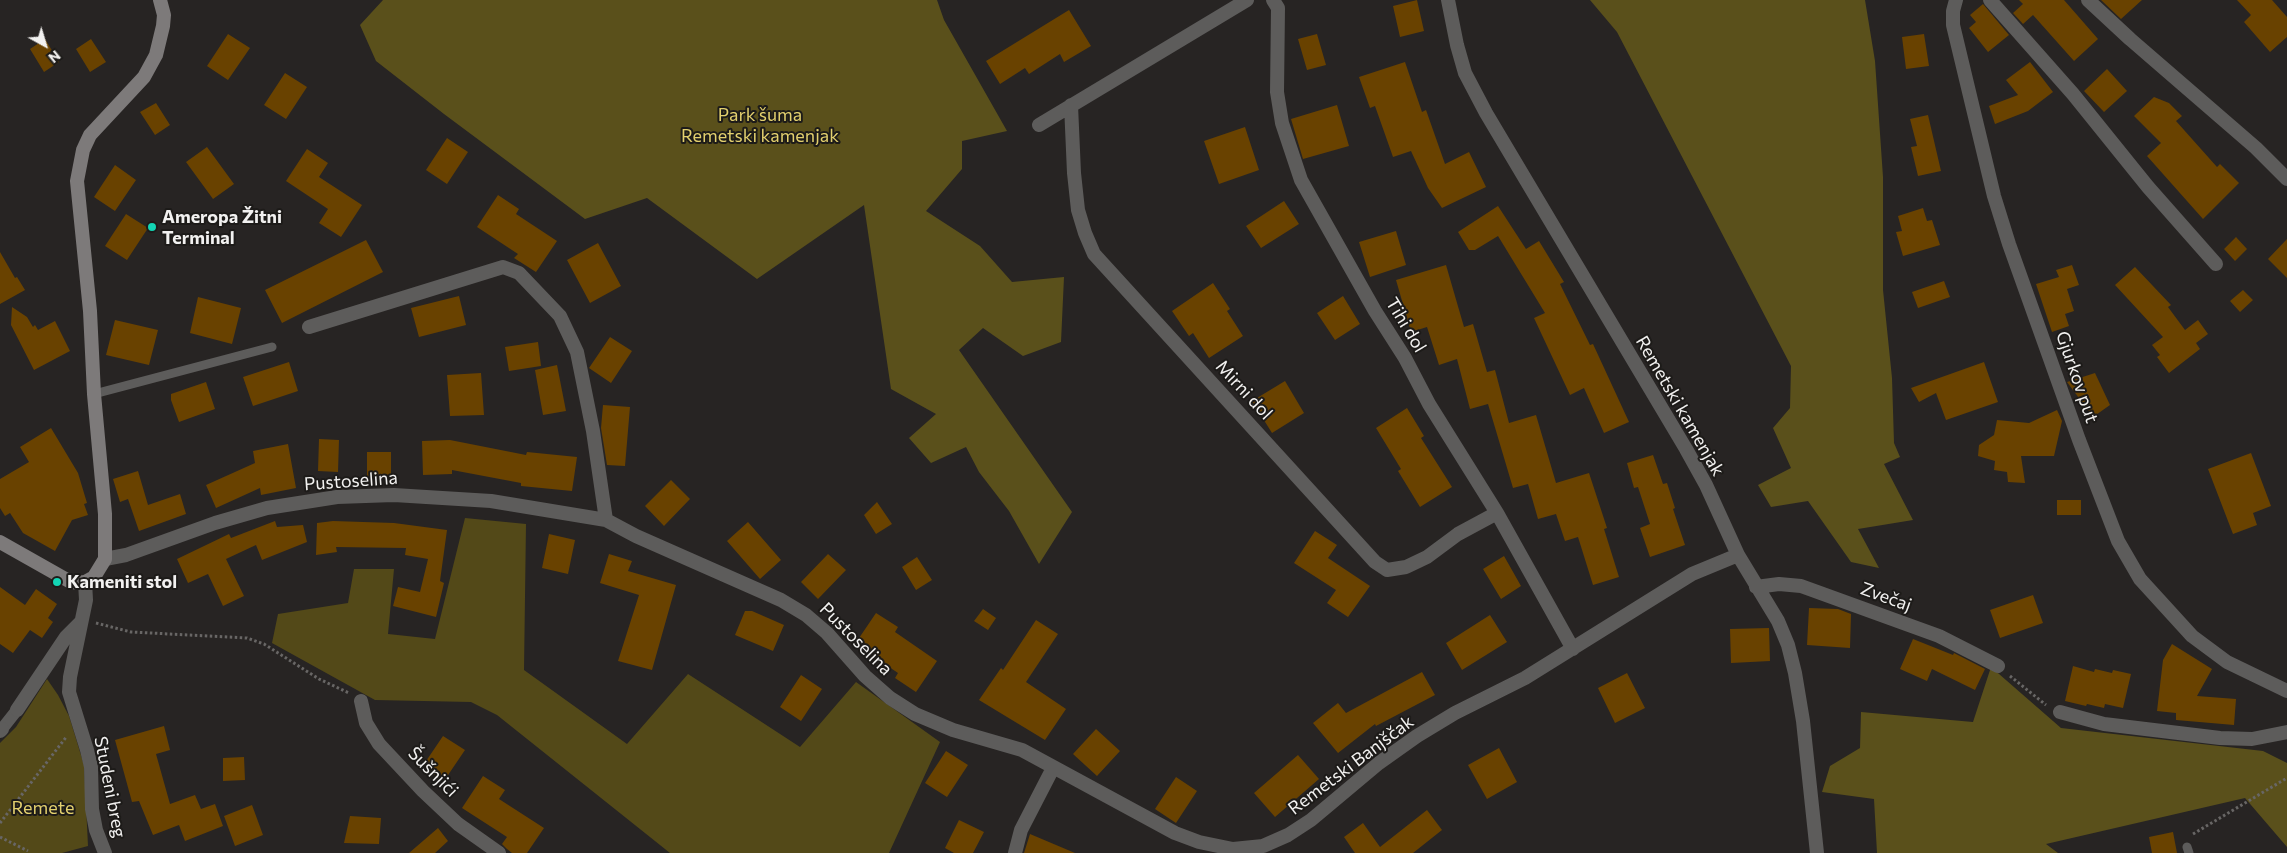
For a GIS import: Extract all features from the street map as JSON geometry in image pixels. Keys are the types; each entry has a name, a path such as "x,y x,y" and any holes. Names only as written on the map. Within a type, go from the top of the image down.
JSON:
{"main road":[{"path":"0,542 69,581 85,582 94,577 105,560 105,514 94,394 90,311 77,181 83,150 90,135 144,77 161,42 164,15 162,1"}],"street":[{"path":"1039,124 1247,0"},
{"name":"Tihi dol","path":"1273,0 1278,8 1276,64 1281,116 1301,180 1375,311 1405,358 1433,412 1497,513 1573,649"},
{"name":"Remetski kamenjak","path":"1448,0 1465,73 1486,113 1690,456 1706,485 1738,555 1778,621 1788,645 1803,721 1817,853"},
{"name":"Gjurkov put","path":"1956,0 1953,11 1953,25 1997,205 2082,447 2118,541 2140,579 2192,636 2227,662 2281,690 2287,691"},
{"path":"1990,0 2047,63 2148,187 2216,264"},
{"path":"2088,0 2256,148 2287,179"},
{"name":"Mirni dol","path":"1071,105 1074,173 1078,210 1094,254 1375,562 1387,570 1406,567 1427,557 1458,534 1497,513"},
{"path":"309,328 503,267 519,273 560,316 577,352 606,520"},
{"name":"Pustoselina","path":"105,560 126,555 215,523 267,508 337,498 394,495 490,501 606,520 636,536 781,600 806,615 827,633 865,676 890,698 915,714 953,730 1022,750 1053,768"},
{"name":"Remetski Banjščak","path":"1053,768 1175,833 1199,842 1232,849 1262,846 1288,835 1312,820 1379,763 1417,736 1455,713 1525,678 1692,574 1738,555"},
{"name":"Studeni breg","path":"85,582 86,600 70,677 69,692 91,767 92,809 96,830 105,853"},
{"name":"Zvečaj","path":"1756,587 1779,584 1801,586 1939,636 1998,666"},
{"path":"1,730 17,710 66,637 81,620"},
{"name":"Šušnjići","path":"361,701 366,723 378,744 458,824 499,853"},
{"path":"2057,711 2104,724 2211,737 2252,739 2287,732"},
{"path":"1016,853 1021,830 1053,768"}],"lane":[{"path":"94,394 272,347"}],"path":[{"path":"81,620 131,632 247,638 264,644 320,679 350,693 361,701"},
{"path":"1998,666 2027,692 2057,711"},
{"path":"0,822 62,744 72,727 78,727"},
{"path":"2188,850 2187,838 2287,778"},
{"path":"0,837 28,850"}],"green space":[{"name":"Park šuma Remetski kamenjak","path":"383,0 937,0 944,20 1007,131 962,141 962,169 926,211 980,246 1012,282 1064,277 1061,342 1023,356 983,328 959,350 1072,512 1039,564 1009,511 979,472 966,447 931,463 909,438 936,414 891,389 864,205 757,279 647,198 585,219 376,61 360,25"},
{"path":"1590,0 1865,0 1875,61 1883,177 1883,290 1892,378 1894,443 1900,457 1884,464 1913,520 1858,529 1879,568 1851,562 1808,501 1771,507 1758,485 1791,468 1773,428 1790,408 1791,366 1617,32"},
{"path":"465,518 526,524 524,670 627,744 688,674 800,747 856,682 940,742 889,853 670,853 497,715 471,702 375,700 272,643 278,614 348,603 354,569 394,569 388,634 435,639"},
{"path":"1991,667 2061,728 2263,751 2287,763 2287,847 2245,798 2046,844 2058,853 1877,853 1874,799 1822,792 1830,766 1860,748 1861,712 1973,722"},
{"name":"Remete","path":"47,679 69,716 84,765 88,846 62,853 0,853 0,743 16,727"}],"building":[{"path":"1417,0 1424,31 1400,37 1393,6"},
{"path":"2019,0 2064,0 2098,39 2074,61 2033,15 2023,24 2013,13 2023,4"},
{"path":"2101,0 2142,0 2121,19"},
{"path":"2237,0 2272,0 2287,17 2287,37 2270,52 2244,22 2251,15"},
{"path":"1983,4 2009,35 1988,52 1969,28 1976,22 1970,15"},
{"path":"1069,10 1091,46 1064,62 1060,54 1029,74 1025,68 1000,84 986,61"},
{"path":"228,34 250,48 228,80 207,66"},
{"path":"1317,34 1326,65 1307,70 1298,39"},
{"path":"1924,34 1929,66 1906,69 1902,37"},
{"path":"45,39 59,62 44,72 30,49"},
{"path":"91,39 106,62 90,72 76,49"},
{"path":"1405,62 1422,112 1426,110 1445,164 1469,152 1486,187 1442,208 1428,188 1411,151 1393,157 1375,106 1370,108 1359,77"},
{"path":"2030,62 2053,92 2028,111 1995,124 1989,106 2018,95 2006,80"},
{"path":"2107,69 2127,91 2104,112 2084,91"},
{"path":"285,73 307,87 286,119 264,105"},
{"path":"2154,97 2169,103 2182,116 2176,121 2217,167 2220,164 2239,183 2203,219 2147,156 2161,143 2134,116"},
{"path":"156,103 170,125 155,135 140,112"},
{"path":"1337,105 1349,146 1303,159 1291,119"},
{"path":"1928,115 1941,171 1918,176 1911,147 1917,146 1910,119"},
{"path":"1245,127 1259,170 1219,184 1204,141"},
{"path":"447,138 468,152 447,184 426,170"},
{"path":"207,147 234,184 213,199 186,162"},
{"path":"307,149 328,163 319,177 362,205 341,237 319,223 328,209 286,181"},
{"path":"115,165 136,180 115,211 94,197"},
{"path":"498,195 519,209 516,214 557,241 536,272 514,258 518,254 477,227"},
{"path":"1284,201 1299,224 1261,248 1246,226"},
{"path":"1498,206 1526,249 1539,241 1564,282 1560,284 1590,345 1593,344 1629,422 1604,433 1584,388 1570,395 1534,318 1545,313 1498,236 1475,250 1469,250 1458,232"},
{"path":"1923,208 1927,221 1932,220 1940,245 1903,256 1896,232 1902,231 1898,216"},
{"path":"126,214 148,228 127,260 105,246"},
{"path":"1396,231 1406,265 1370,277 1359,242"},
{"path":"2236,237 2247,249 2235,261 2224,249"},
{"path":"2287,239 2287,278 2268,259"},
{"path":"366,240 383,272 282,323 265,290"},
{"path":"598,243 621,286 590,303 567,260"},
{"path":"0,252 15,278 17,277 25,290 0,304"},
{"path":"1446,265 1464,327 1473,324 1487,372 1495,370 1509,423 1536,415 1556,483 1589,473 1607,528 1604,529 1619,577 1593,585 1578,537 1565,541 1556,514 1538,519 1528,484 1513,488 1488,404 1470,409 1457,359 1439,365 1427,327 1411,332 1396,280"},
{"path":"2072,265 2079,285 2067,289 2074,311 2065,314 2069,326 2052,332 2036,284 2059,277 2056,270"},
{"path":"2135,267 2171,305 2168,307 2185,330 2198,320 2208,334 2196,343 2200,349 2169,373 2157,357 2160,355 2152,345 2163,337 2115,285"},
{"path":"1944,281 1950,297 1918,308 1912,292"},
{"path":"1213,283 1230,309 1227,311 1243,336 1209,358 1193,333 1189,336 1172,311"},
{"path":"2243,290 2253,300 2240,312 2230,301"},
{"path":"459,296 466,325 419,337 411,308"},
{"path":"1343,296 1360,324 1335,340 1317,313"},
{"path":"198,297 241,308 232,344 190,333"},
{"path":"12,307 27,317 33,327 35,325 38,330 55,321 70,351 34,370 11,325"},
{"path":"115,320 158,330 149,365 106,355"},
{"path":"610,337 632,351 611,383 589,368"},
{"path":"538,342 541,366 509,371 505,347"},
{"path":"289,362 298,391 253,406 243,377"},
{"path":"1984,362 1998,402 1946,420 1936,393 1919,402 1911,388"},
{"path":"557,365 566,411 543,415 535,370"},
{"path":"481,373 484,415 450,416 447,375"},
{"path":"2095,373 2110,405 2093,417 2067,382"},
{"path":"1285,381 1304,413 1272,433 1252,401"},
{"path":"206,382 215,409 179,422 171,400 171,394"},
{"path":"603,405 630,407 625,466 607,465 601,428"},
{"path":"1407,408 1424,436 1421,438 1452,487 1420,507 1398,471 1401,469 1376,428"},
{"path":"2057,410 2062,421 2054,456 2021,456 2025,483 2008,482 2007,472 1994,470 1995,461 1978,456 1979,445 1994,435 1997,420 2029,423"},
{"path":"51,428 78,473 87,503 84,504 88,515 72,520 55,551 23,533 10,513 5,516 0,508 0,479 29,462 20,447"},
{"path":"319,439 339,440 338,472 318,471"},
{"path":"450,440 526,455 527,452 577,457 572,491 521,486 521,483 452,470 452,474 423,475 422,441"},
{"path":"288,444 296,488 261,495 260,488 216,508 206,485 255,463 253,451"},
{"path":"367,452 391,452 391,479 367,479"},
{"path":"2251,453 2271,506 2253,513 2257,525 2233,534 2208,469"},
{"path":"1653,455 1663,484 1667,483 1685,545 1650,557 1640,528 1650,524 1638,487 1634,488 1627,463"},
{"path":"138,471 148,505 180,494 186,514 139,531 128,499 120,502 113,479"},
{"path":"671,480 690,499 664,526 645,506"},
{"path":"2057,500 2081,500 2081,515 2057,515"},
{"path":"877,502 892,524 876,534 864,515"},
{"path":"275,521 277,527 303,525 307,542 262,560 256,545 226,559 244,596 223,606 208,574 188,583 177,559 229,534 231,538"},
{"path":"333,521 394,523 447,530 440,581 444,583 436,617 393,606 398,587 420,592 428,559 405,555 406,548 336,547 337,552 316,555 317,523"},
{"path":"748,522 781,560 760,579 727,541"},
{"path":"1315,531 1337,545 1328,558 1370,586 1348,617 1327,603 1336,590 1294,563"},
{"path":"549,534 575,540 568,574 542,568"},
{"path":"609,554 632,561 628,571 676,585 652,670 618,661 639,595 600,583"},
{"path":"828,554 846,570 818,599 801,582"},
{"path":"1504,556 1521,586 1501,599 1483,569"},
{"path":"917,557 932,580 916,590 902,567"},
{"path":"0,587 25,605 36,589 57,604 48,618 53,622 42,638 30,630 13,653 0,644"},
{"path":"2033,595 2043,623 2000,638 1990,610"},
{"path":"1809,608 1838,609 1851,614 1850,648 1807,645"},
{"path":"983,609 996,618 988,630 974,621"},
{"path":"745,611 752,611 784,625 773,651 735,635"},
{"path":"876,613 898,627 895,632 937,661 916,692 895,678 898,673 855,644"},
{"path":"1490,615 1507,642 1462,670 1446,643"},
{"path":"1036,620 1058,634 1026,682 1066,709 1045,740 979,700 1001,668 1003,670"},
{"path":"1769,628 1770,661 1731,663 1730,629"},
{"path":"1913,639 1953,655 1954,653 1985,669 1975,690 1932,669 1927,681 1900,669"},
{"path":"2172,644 2212,669 2197,696 2236,699 2234,725 2176,720 2176,713 2157,711 2163,660"},
{"path":"2073,666 2094,672 2095,669 2112,673 2113,670 2131,674 2123,708 2105,704 2104,708 2087,704 2086,706 2065,701"},
{"path":"1422,672 1435,695 1376,726 1375,724 1338,753 1313,723 1338,703 1346,713"},
{"path":"1627,673 1645,708 1615,723 1598,688"},
{"path":"801,675 822,689 801,721 780,707"},
{"path":"164,726 170,750 156,754 170,804 195,795 201,809 215,804 223,826 185,841 179,825 153,835 139,801 132,802 115,740"},
{"path":"1096,729 1120,751 1097,776 1073,754"},
{"path":"443,736 465,750 444,781 422,767"},
{"path":"1499,748 1517,782 1487,799 1468,765"},
{"path":"946,751 968,765 947,797 925,783"},
{"path":"1298,755 1319,779 1275,817 1254,793"},
{"path":"244,757 245,780 223,781 223,758"},
{"path":"483,776 505,790 499,799 544,828 527,853 512,853 502,844 507,837 462,808"},
{"path":"1176,777 1197,791 1176,823 1155,809"},
{"path":"252,805 263,835 235,846 224,816"},
{"path":"1427,810 1442,830 1413,853 1355,853 1344,837 1363,823 1380,847"},
{"path":"350,816 381,818 379,844 344,843"},
{"path":"959,820 984,832 973,853 954,853 945,848"},
{"path":"438,828 448,841 435,853 409,853"},
{"path":"2173,832 2177,853 2152,853 2149,837"},
{"path":"1030,834 1075,853 1024,853"}],"place":[{"name":"Ameropa Žitni Terminal","path":"152,227"},
{"name":"Kameniti stol","path":"57,582"}]}
